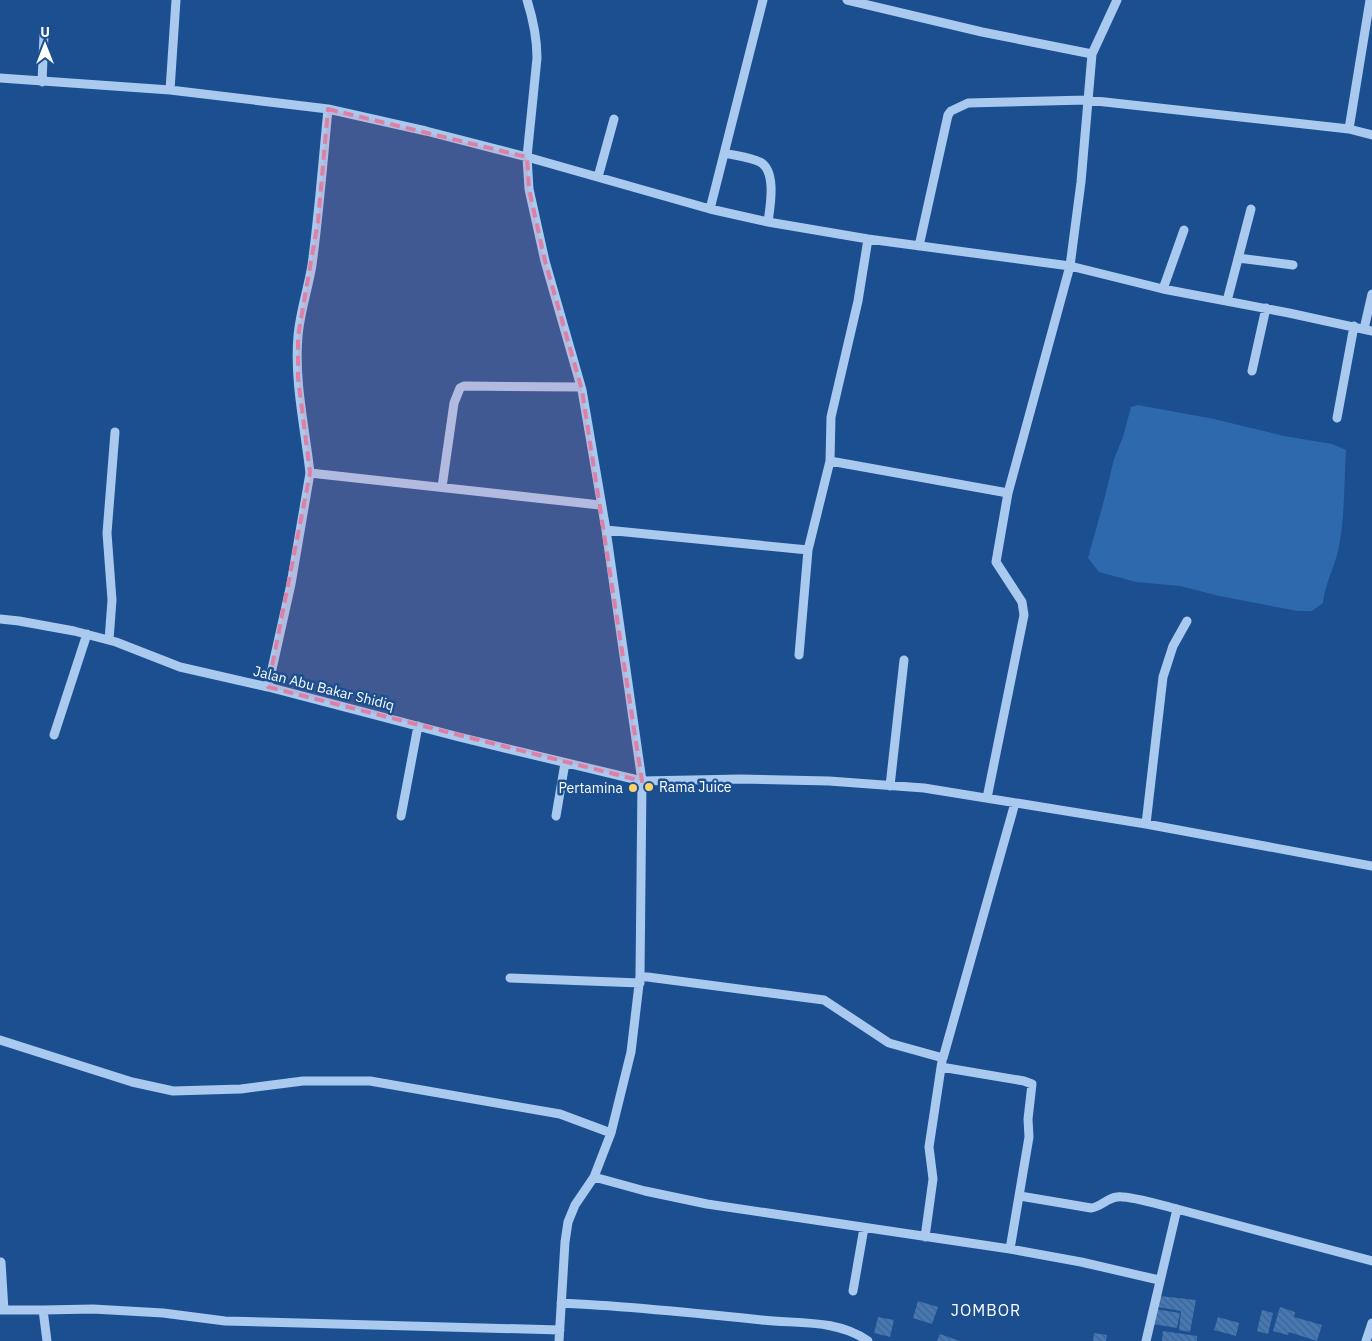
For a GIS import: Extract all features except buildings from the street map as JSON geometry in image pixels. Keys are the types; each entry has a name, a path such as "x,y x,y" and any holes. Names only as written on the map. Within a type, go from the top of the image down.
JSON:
{"street":[{"path":"170,90 176,0"},
{"path":"527,0 534,20 537,42 527,157 529,189 545,261 581,387 591,436 642,782 640,979 631,1052 611,1133 594,1177 575,1205 568,1222 559,1341"},
{"path":"710,209 763,0"},
{"path":"847,0 982,32 1092,54"},
{"path":"987,798 1024,615 1022,602 996,562 1008,493 1070,266 1081,182 1092,54 1116,0"},
{"path":"1348,129 1370,0"},
{"path":"42,82 44,35"},
{"path":"0,78 170,90 328,109 426,131 527,157 710,209 768,222 868,239 1070,266 1163,289 1266,308 1368,330 1372,294"},
{"path":"919,246 948,115 951,110 968,103 1087,100 1348,129 1372,135"},
{"path":"268,687 291,584 310,473 298,378 298,336 318,221 328,109"},
{"path":"598,177 614,119"},
{"path":"725,153 764,165 771,186 768,222"},
{"path":"1227,301 1251,209"},
{"path":"1163,289 1184,230"},
{"path":"799,655 808,550 830,461 832,416 858,301 868,239"},
{"path":"1238,258 1293,265"},
{"path":"1252,371 1266,308"},
{"path":"1337,418 1354,326"},
{"path":"442,487 454,403 460,388 464,386 581,387"},
{"path":"109,640 112,600 107,533 115,432"},
{"path":"830,461 1008,493"},
{"path":"310,473 600,506"},
{"path":"606,530 808,550"},
{"name":"Jalan Abu Bakar Shidiq","path":"0,619 87,634 109,640 180,667 268,687 642,782 740,779 829,781 924,788 1146,824 1372,866"},
{"path":"1146,824 1163,676 1173,646 1187,621"},
{"path":"54,735 87,634"},
{"path":"890,786 904,660"},
{"path":"401,816 418,726"},
{"path":"556,816 565,763"},
{"path":"925,1237 933,1179 929,1147 942,1063 1015,803"},
{"path":"510,978 640,979 824,1000 889,1043 942,1063 1032,1084 1028,1119 1029,1137 1010,1249"},
{"path":"0,1040 132,1082 173,1091 241,1089 303,1081 370,1081 560,1114 611,1133"},
{"path":"594,1177 645,1191 707,1204 1010,1249 1081,1262 1159,1280"},
{"path":"1020,1196 1091,1208 1112,1198 1122,1197 1176,1209 1372,1261"},
{"path":"1146,1341 1176,1209"},
{"path":"853,1291 864,1228"},
{"path":"1,1262 2,1310 93,1309 163,1313 225,1321 560,1330"},
{"path":"562,1304 620,1306 765,1321 819,1324 844,1328 868,1341"},
{"path":"43,1310 47,1341"},
{"path":"1366,1341 1372,1323"}],"highlighted area":[{"path":"328,109 527,157 529,189 545,261 582,390 642,781 268,687 310,473 298,378 298,336 318,221"}],"shaded area":[{"path":"1138,405 1214,419 1284,436 1332,444 1346,450 1340,539 1323,603 1312,611 1298,611 1219,596 1180,586 1136,582 1099,572 1088,558 1114,459 1123,437 1131,407"}],"place":[{"name":"Rama Juice","path":"649,787"},
{"name":"Pertamina","path":"633,788"}],"district":[{"name":"JOMBOR","path":"986,1310"}]}
